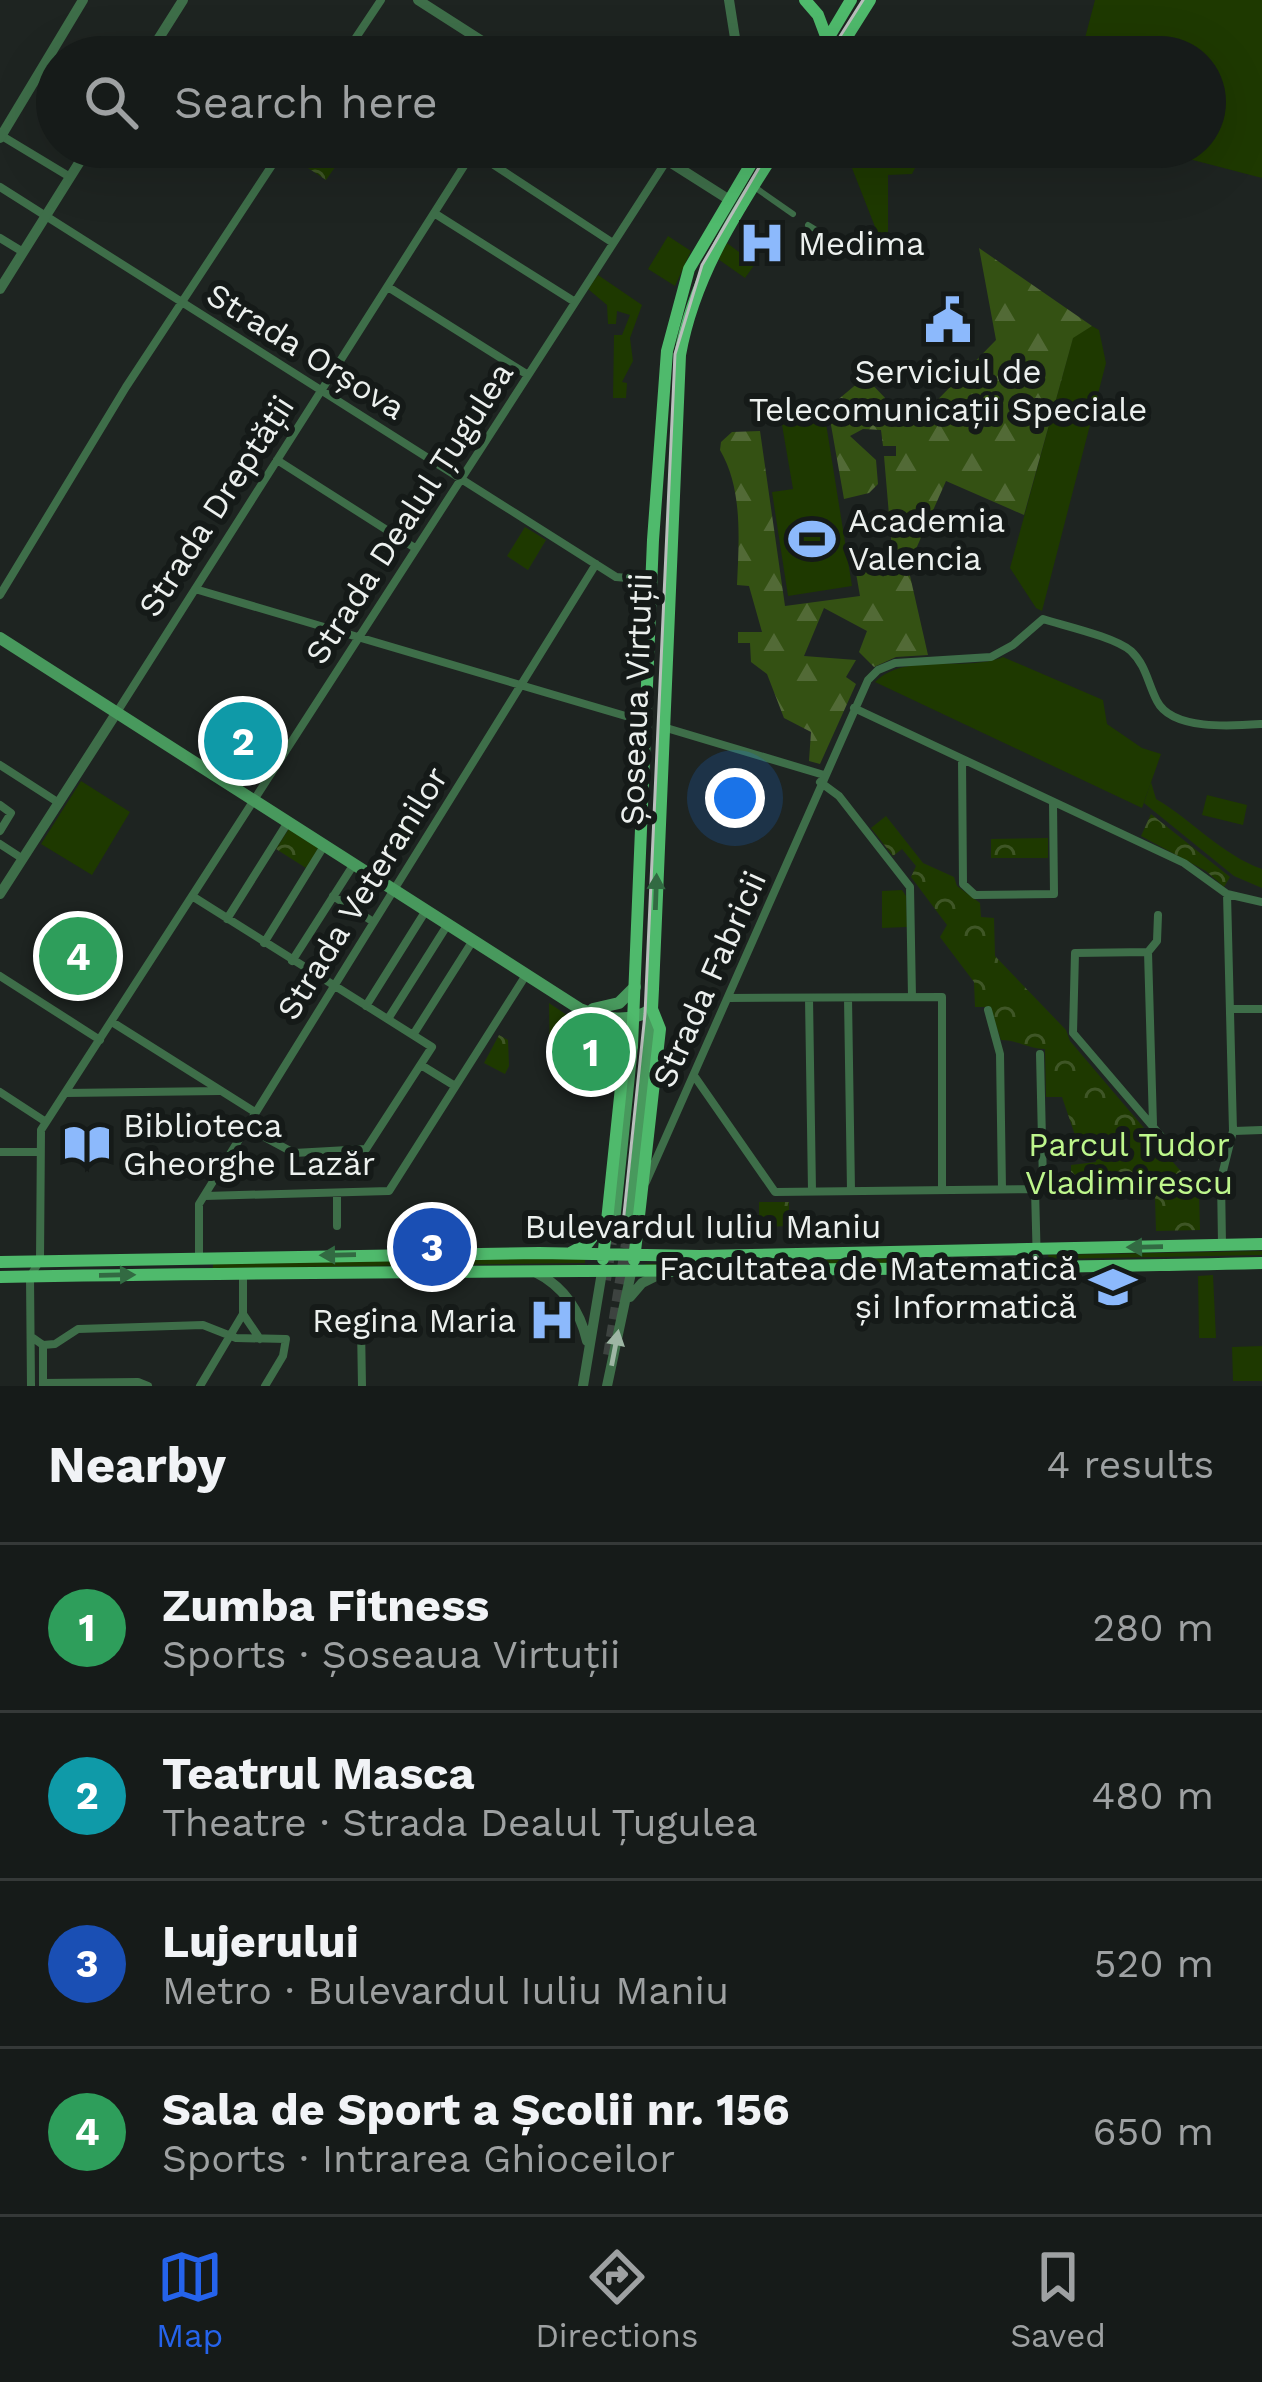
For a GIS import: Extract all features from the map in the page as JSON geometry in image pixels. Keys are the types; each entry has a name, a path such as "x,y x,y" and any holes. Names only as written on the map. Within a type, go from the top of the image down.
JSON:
{"main road":[{"path":"847,36 870,0"},
{"path":"810,5 833,11 850,2"},
{"path":"829,36 850,2"},
{"path":"810,5 826,36"},
{"name":"Șoseaua Virtuții","path":"602,1272 623,1068 632,1046 667,351 689,269 748,168"},
{"name":"Șoseaua Virtuții","path":"631,1273 660,1029 652,1009 680,355 704,273 765,168"},
{"path":"0,638 632,1046 610,1219 594,1237 569,1253"},
{"path":"580,1009 613,1006 635,987"},
{"path":"580,1009 633,1019 652,1009"},
{"path":"652,1009 634,1228 666,1256"},
{"name":"Bulevardul Iuliu Maniu","path":"0,1262 1262,1244"},
{"name":"Bulevardul Iuliu Maniu","path":"0,1277 30,1284 243,1272 663,1273 1262,1262"}],"street":[{"path":"61,36 82,0"},
{"path":"160,36 183,0"},
{"path":"357,36 381,0"},
{"path":"418,0 474,36"},
{"path":"729,0 735,36"},
{"path":"36,78 1,137 36,158"},
{"path":"53,168 70,178"},
{"path":"0,289 76,168"},
{"path":"0,595 270,168"},
{"name":"Strada Dreptății","path":"0,894 463,168"},
{"path":"503,168 613,243"},
{"name":"Strada Dealul Țugulea","path":"40,1260 38,1152 46,1122 662,168"},
{"path":"679,168 728,200"},
{"path":"753,186 793,214"},
{"name":"Strada Orșova","path":"0,187 619,578 652,580"},
{"path":"434,213 575,302"},
{"path":"808,225 849,250"},
{"path":"0,238 23,252"},
{"path":"388,287 528,375"},
{"path":"277,460 415,548"},
{"name":"Strada Veteranilor","path":"199,1258 198,1210 204,1196 596,564"},
{"path":"195,589 646,722"},
{"name":"Strada Fabricii","path":"643,1189 854,708 868,680 883,667 991,656 1043,619 1130,650 1148,676 1158,704 1167,712 1205,725 1262,724"},
{"path":"854,708 1184,863 1227,894 1262,902"},
{"path":"661,726 822,778 839,796 910,887 912,997"},
{"path":"962,759 963,884 974,895 1054,894 1053,802"},
{"path":"0,784 4,767 59,802"},
{"path":"0,805 10,813 0,831"},
{"path":"227,919 288,822"},
{"path":"0,844 23,859"},
{"path":"264,943 324,846"},
{"path":"292,961 353,864"},
{"path":"1222,1245 1221,1179 1233,1131 1227,894"},
{"path":"192,896 433,1047 360,1151 285,1151 246,1126"},
{"path":"333,896 372,921"},
{"path":"366,1006 426,910"},
{"path":"1153,1126 1148,952 1157,941 1157,915"},
{"path":"388,1019 448,924"},
{"path":"412,1035 473,940"},
{"path":"1148,952 1075,953 1073,1033 1178,1156 1226,1156"},
{"path":"204,1196 389,1191 526,975"},
{"path":"0,976 100,1040"},
{"path":"728,998 942,997 942,1190"},
{"path":"809,998 812,1191"},
{"path":"848,998 851,1191"},
{"path":"1230,1009 1262,1009"},
{"path":"988,1010 1000,1054 1002,1189"},
{"path":"112,1022 255,1112"},
{"path":"694,1076 775,1192 1035,1189 1042,1183 1040,1054"},
{"path":"419,1069 455,1086"},
{"path":"65,1093 222,1091"},
{"path":"0,1092 46,1122"},
{"path":"1233,1131 1262,1130"},
{"path":"0,1152 38,1152"},
{"path":"1035,1189 1037,1267"},
{"path":"337,1193 338,1226"},
{"path":"31,1386 30,1284 40,1260"},
{"path":"532,1270 569,1300 585,1331 588,1353"},
{"path":"200,1386 243,1314 243,1272"},
{"path":"583,1386 602,1272"},
{"path":"608,1386 631,1273"},
{"path":"622,1311 638,1286 663,1273"},
{"path":"243,1314 261,1340"},
{"path":"32,1337 43,1345 56,1344 78,1329 203,1324 230,1336 286,1339 283,1356 265,1386"},
{"path":"361,1326 362,1386"},
{"path":"43,1345 43,1385 138,1382 148,1386"}],"green space":[{"path":"1095,0 1262,0 1262,178 1224,168 1226,36 1086,36"},
{"path":"308,168 334,168 326,180"},
{"path":"852,168 915,168 912,174 888,175 888,260"},
{"path":"668,236 691,251 675,286 648,269"},
{"path":"727,243 755,264 745,278 718,259"},
{"path":"979,248 1092,326 1073,338 1024,515 946,481 908,567 928,655 896,657 874,667 859,652 867,631 824,608 804,656 856,660 846,677 856,684 820,764 809,761 811,732 784,718 767,674 751,662 750,643 738,643 738,632 762,632 749,586 737,585 736,498 721,442 732,432 760,431 785,606 860,596 856,573 879,569 883,577 893,562 884,456 896,456 896,446 883,446 881,430 863,429 850,436 876,460 878,484 869,493 844,499 828,408 865,377 912,426 996,340"},
{"path":"598,275 642,305 630,338 633,361 622,382 627,383 626,398 613,398 614,335 622,335 630,315 617,311 616,324 608,324 607,305 588,289"},
{"path":"1092,326 1099,330 1106,363 1042,611 1010,568 1073,337"},
{"name":"Academia Valencia","path":"825,417 852,586 788,596 772,492 793,489 782,425"},
{"path":"525,527 546,540 528,570 507,556"},
{"path":"1003,657 1103,700 1107,724 1142,748 1161,754 1142,808 875,682 903,667"},
{"path":"81,781 130,812 92,875 41,844"},
{"path":"1151,782 1156,799 1234,855 1262,869 1262,888 1234,876 1144,803"},
{"path":"1207,795 1247,805 1243,825 1202,815"},
{"path":"1151,814 1230,877 1224,887 1206,871 1141,836"},
{"name":"Parcul Tudor Vladimirescu","path":"886,816 923,863 954,877 957,886 980,903 981,917 994,918 995,956 1066,1030 1070,1041 1178,1168 1189,1179 1208,1179 1208,1192 1199,1193 1200,1230 1156,1231 1155,1197 1071,1194 1071,1165 1096,1162 1097,1141 1076,1138 1062,1097 1046,1097 1045,1049 1001,1040 990,1007 975,1007 974,982 940,937 947,925 911,877 916,866 902,849 893,856 871,828"},
{"path":"290,827 320,846 306,868 276,849"},
{"path":"1048,838 1048,858 991,858 991,839"},
{"path":"902,890 907,927 882,928 882,891"},
{"path":"549,1003 580,1024 550,1069"},
{"path":"499,1035 508,1040 505,1074 484,1063"},
{"path":"759,1202 789,1202 789,1226 759,1227"},
{"path":"1262,1251 1262,1255 1049,1259 1048,1255"},
{"path":"585,1257 585,1263 213,1268 213,1263"},
{"path":"932,1258 932,1262 645,1268 645,1264"},
{"path":"1213,1275 1216,1338 1199,1338 1198,1276"},
{"path":"1262,1346 1262,1381 1233,1381 1232,1347"}],"tunnel":[{"path":"605,1280 614,1222"},
{"path":"609,1355 630,1225"}],"tram line":[{"path":"840,36 863,0"},
{"path":"623,1224 645,1014 675,354 702,265 759,168"}],"place":[{"name":"Medima","path":"762,243"},
{"name":"Serviciul de Telecomunicații Speciale","path":"948,320"},
{"name":"Academia Valencia","path":"812,539"},
{"name":"Teatrul Masca","path":"243,741"},
{"name":"Sala de Sport a Școlii nr. 156","path":"78,956"},
{"name":"Zumba Fitness","path":"591,1052"},
{"name":"Biblioteca Gheorghe Lazăr","path":"87,1144"},
{"name":"Lujerului","path":"432,1247"},
{"name":"Facultatea de Matematică și Informatică","path":"1113,1287"},
{"name":"Regina Maria","path":"552,1320"}]}
